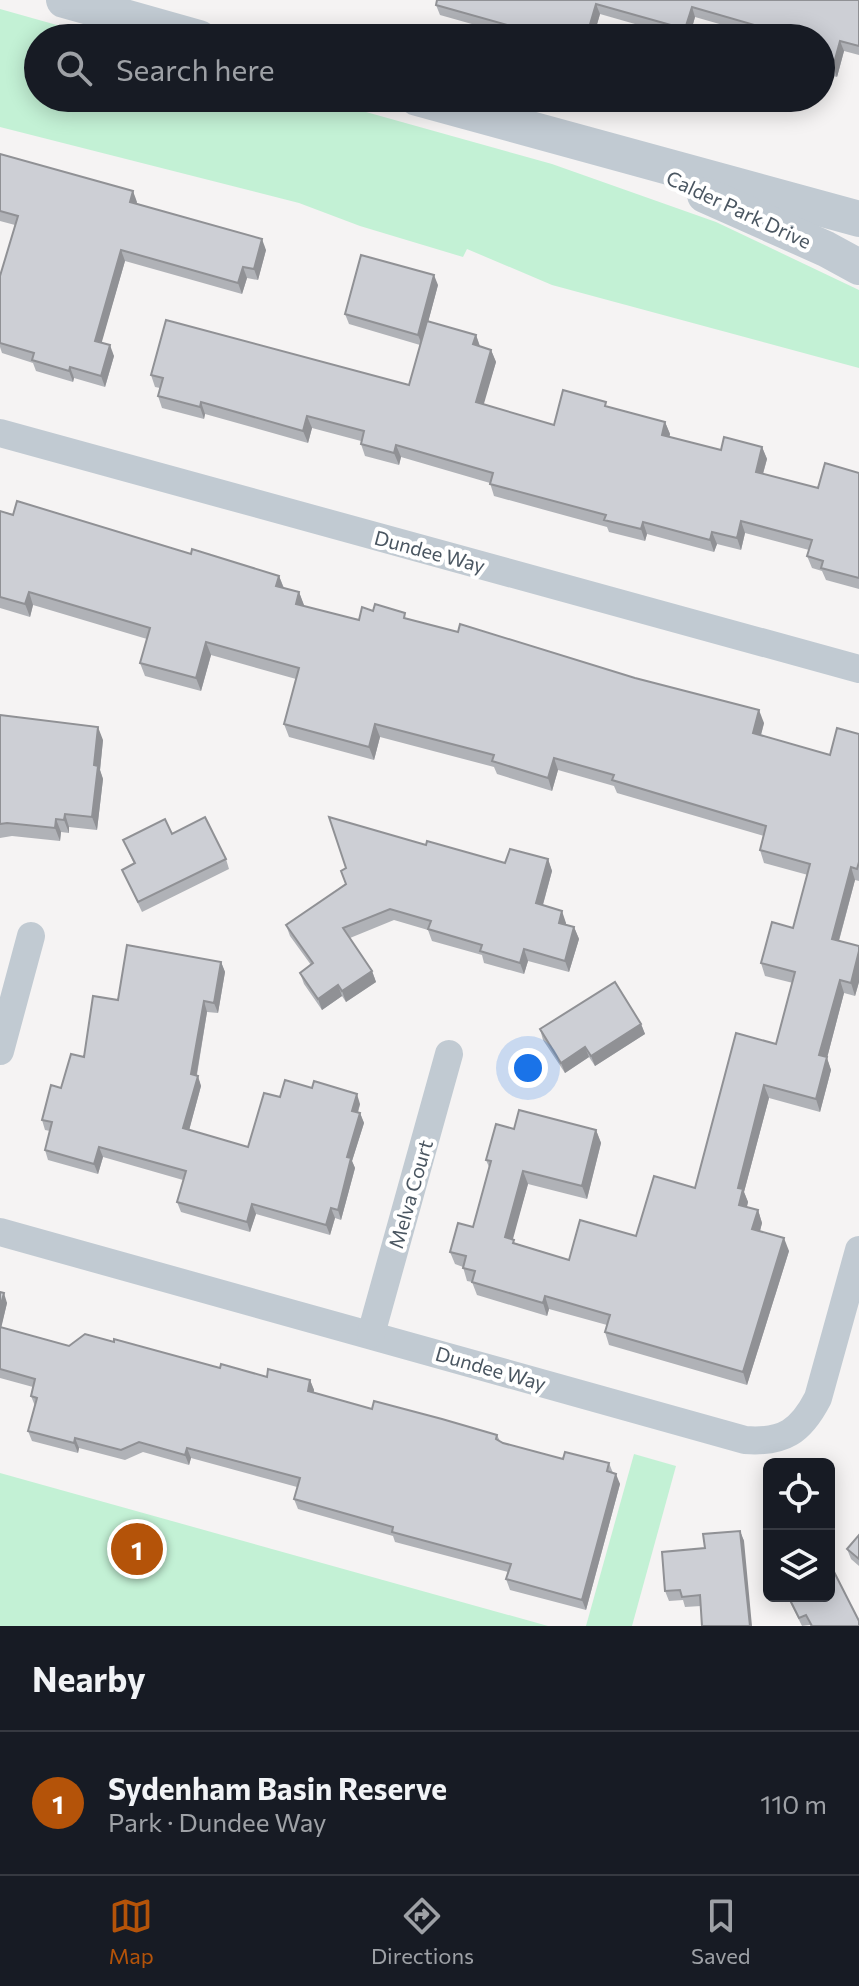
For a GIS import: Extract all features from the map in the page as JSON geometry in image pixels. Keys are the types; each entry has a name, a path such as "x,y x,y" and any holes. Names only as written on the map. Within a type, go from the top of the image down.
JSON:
{"street":[{"path":"64,0 137,10 168,24"},
{"name":"Calder Park Drive","path":"468,112 859,219"},
{"name":"Calder Park Drive","path":"617,153 859,267"},
{"name":"Dundee Way","path":"0,433 859,669"},
{"path":"0,1051 31,936"},
{"name":"Melva Court","path":"371,1334 449,1054"},
{"name":"Dundee Way","path":"0,1232 745,1440 774,1439 791,1432 806,1420 818,1398 859,1250"}],"green space":[{"path":"0,9 53,24 24,24 24,112 366,112 552,164 716,222 859,290 859,368 552,285 467,249 463,257 360,226 299,203 0,127"},
{"path":"634,1454 676,1466 632,1626 586,1626"},
{"path":"0,1473 548,1626 0,1626"}],"building":[{"path":"437,0 859,0 859,46 840,41 835,60 835,24 751,24 692,7 687,24 667,24 596,4 590,24 504,24 436,5"},
{"path":"0,154 133,191 130,202 262,239 254,269 243,267 238,283 121,250 95,341 110,345 101,376 32,360 34,353 0,343 0,276 18,216 0,211"},
{"path":"361,255 434,275 418,335 345,314"},
{"path":"166,320 409,385 427,321 476,335 473,344 491,350 476,402 554,425 563,390 606,402 605,406 665,422 662,435 721,450 724,437 762,447 756,472 818,488 825,463 859,473 859,578 821,568 823,561 807,556 812,540 741,521 737,538 712,532 710,540 643,522 641,529 604,520 606,515 490,484 493,473 396,445 394,453 361,444 364,431 307,416 303,431 201,402 200,407 158,396 163,378 151,375"},
{"path":"17,501 191,554 192,549 279,576 276,586 299,592 296,604 359,620 362,607 373,611 375,604 405,613 404,618 458,632 460,624 635,678 759,710 753,733 830,755 837,728 859,734 859,862 857,869 851,867 832,939 859,946 859,951 851,983 840,980 819,1055 827,1057 816,1099 764,1085 738,1188 743,1189 739,1205 758,1210 752,1229 784,1238 743,1372 605,1332 610,1315 545,1296 543,1303 472,1282 475,1271 463,1268 466,1256 450,1252 458,1223 473,1227 491,1161 486,1160 496,1124 514,1129 519,1110 596,1130 582,1186 523,1171 505,1237 514,1240 513,1243 569,1260 580,1220 636,1236 654,1176 695,1188 736,1033 776,1044 795,972 761,963 772,922 793,928 810,864 760,850 766,826 612,780 614,775 554,758 548,778 492,761 494,755 375,724 369,747 284,724 299,668 206,642 196,678 140,663 150,628 29,592 25,604 0,597 0,511 13,515"},
{"path":"0,715 98,727 94,765 98,766 92,817 65,814 64,820 56,819 55,828 0,824"},
{"path":"205,817 226,859 138,902 122,870 135,863 123,840 165,819 172,834"},
{"path":"329,817 426,845 427,841 505,863 510,849 548,859 536,903 562,911 559,923 574,927 565,961 524,949 520,963 480,951 482,945 428,929 431,921 390,909 343,928 372,971 342,991 338,985 318,999 300,973 313,963 286,925 346,884 341,871 346,868"},
{"path":"127,945 221,962 214,1003 204,1001 191,1074 198,1076 183,1128 248,1147 264,1093 280,1097 285,1080 312,1088 314,1081 357,1094 352,1111 360,1113 347,1157 351,1158 338,1210 331,1208 326,1225 252,1204 247,1222 177,1202 186,1171 99,1147 94,1164 45,1150 52,1122 42,1120 51,1085 61,1088 71,1054 84,1057 93,996 118,1000"},
{"path":"615,982 641,1024 591,1056 585,1047 561,1063 540,1029"},
{"path":"0,1327 69,1346 85,1334 267,1377 268,1369 310,1380 308,1391 372,1409 374,1401 497,1435 496,1439 503,1443 563,1459 565,1452 609,1463 607,1471 616,1474 582,1600 506,1579 511,1564 392,1532 393,1527 294,1499 300,1478 187,1448 185,1455 139,1442 121,1450 75,1438 74,1443 28,1431 37,1398 31,1396 35,1379 0,1369"},
{"path":"740,1531 750,1626 702,1626 700,1595 682,1597 680,1590 665,1591 662,1552 705,1548 703,1534"},
{"path":"859,1535 859,1559 847,1549"},
{"path":"835,1574 859,1626 812,1626 806,1615 799,1618 791,1602 835,1602"}],"place":[{"name":"Sydenham Basin Reserve","path":"137,1549"}]}
